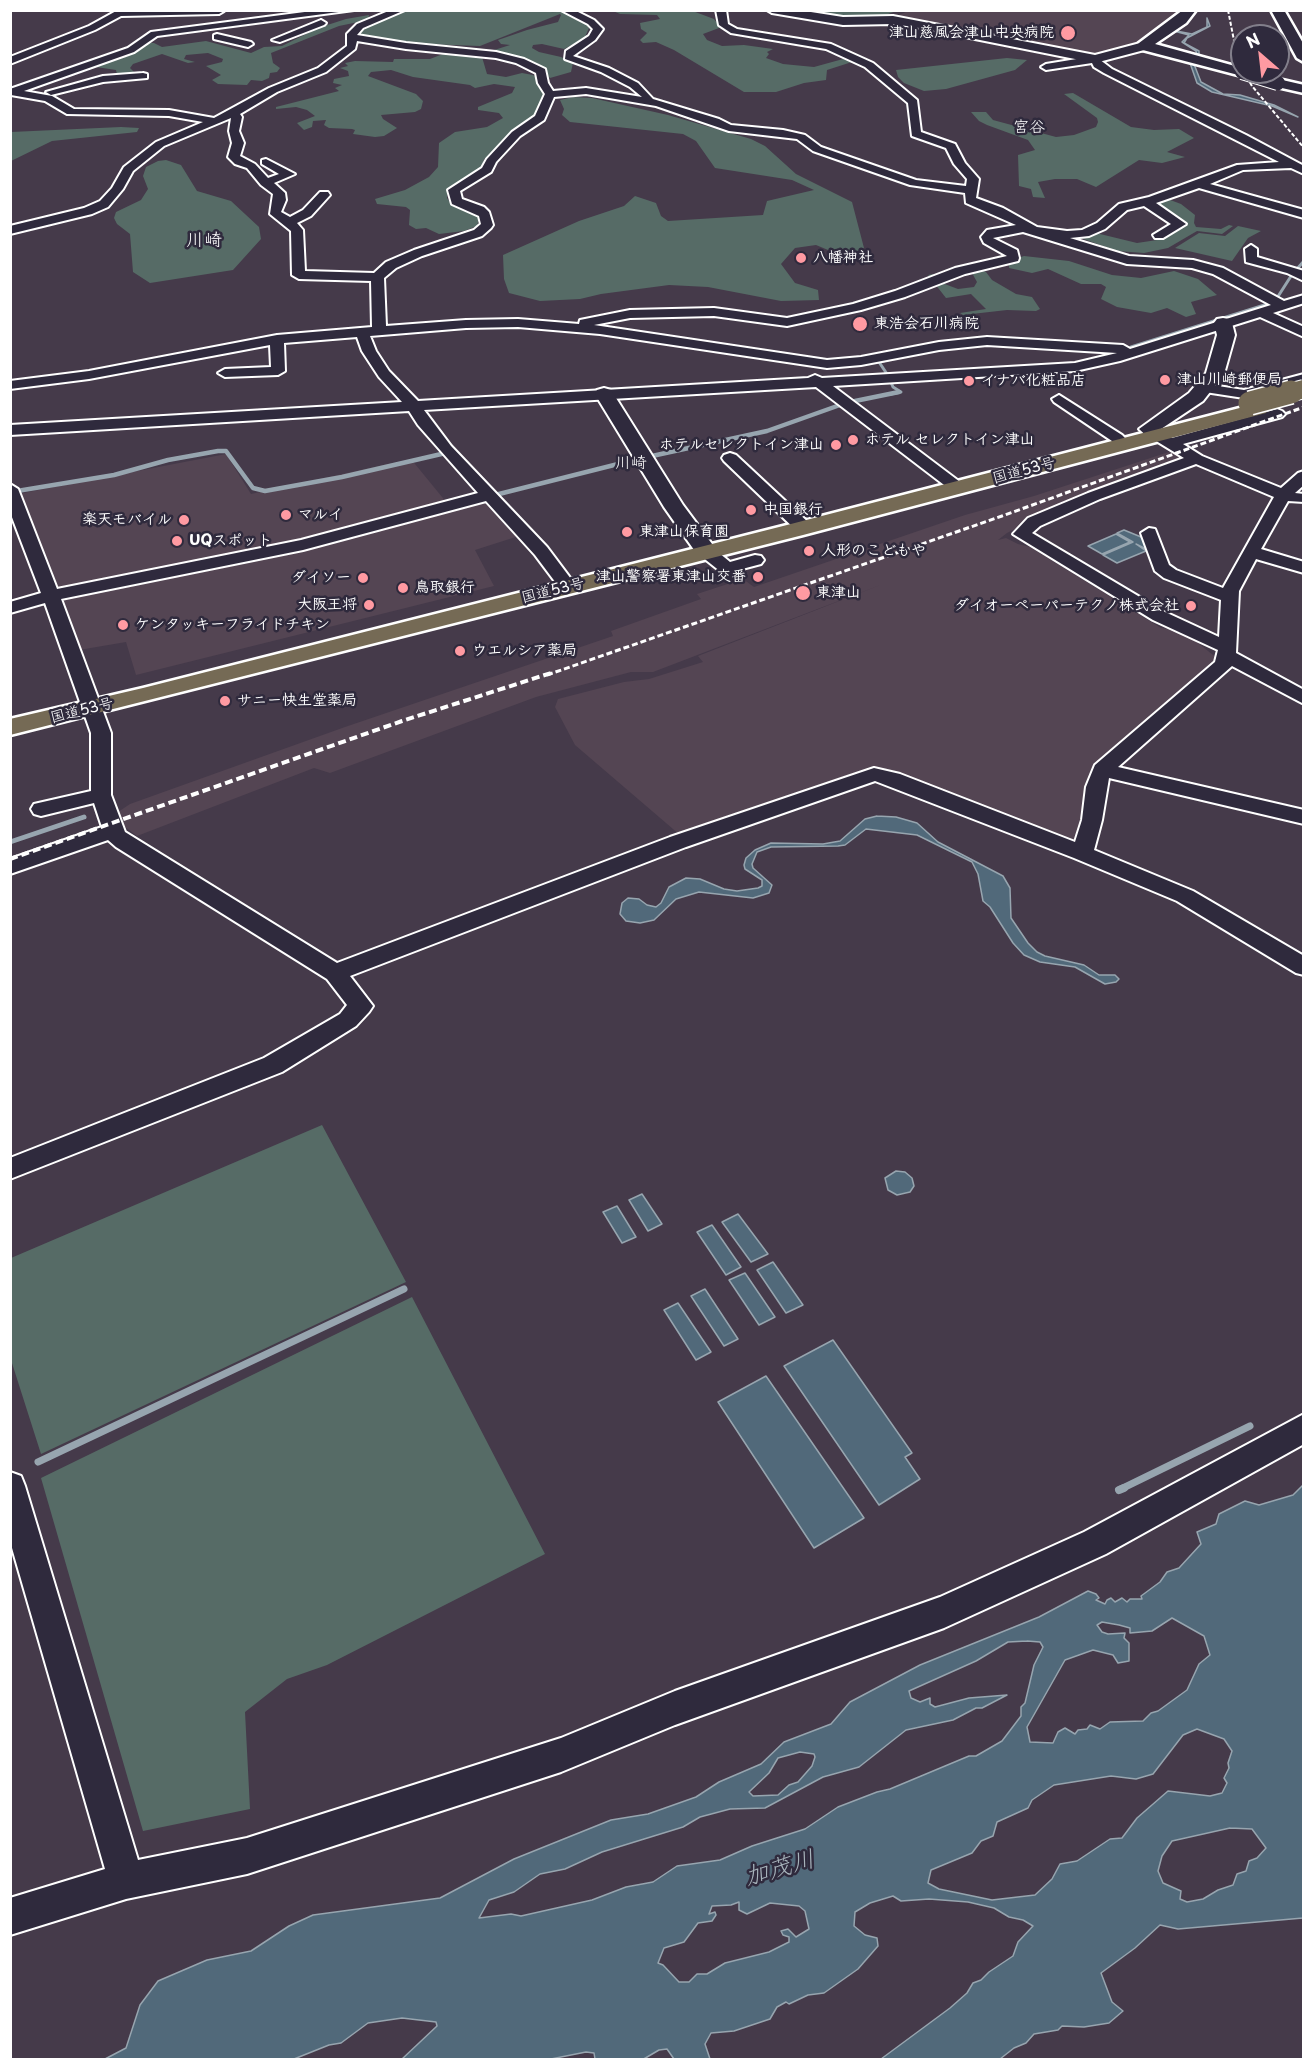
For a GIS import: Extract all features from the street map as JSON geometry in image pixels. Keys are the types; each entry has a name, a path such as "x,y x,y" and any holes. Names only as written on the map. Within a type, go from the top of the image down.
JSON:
{"highway":[{"name":"国道53号","path":"10,727 91,703 564,583 1159,436 1251,402 1304,389"},
{"name":"国道53号","path":"1251,402 1304,397"},
{"name":"国道53号","path":"954,485 1117,438 1159,436"},
{"name":"国道53号","path":"10,717 91,703"}],"main road":[{"path":"1143,46 1181,20 1190,10"},
{"path":"1277,10 1304,58"},
{"path":"1143,46 1230,68"},
{"path":"1282,84 1304,89"}],"street":[{"path":"10,60 49,46 126,11 228,10"},
{"path":"13,93 68,70 131,50 154,34 350,10"},
{"path":"10,230 88,211 104,204 117,189 128,169 167,140 234,113 273,90 333,64 352,47 352,37 360,26 401,10"},
{"path":"565,10 591,21 598,29 592,38 568,53 568,57 605,70 634,85 658,103"},
{"path":"721,10 724,25 734,31 828,46 870,65 914,102 916,134 951,146 960,164 973,179 970,200 999,211 1040,232 1138,262 1198,265 1218,272 1282,305"},
{"path":"772,10 843,21 893,21 920,24 1095,59"},
{"path":"277,40 322,23 314,16"},
{"path":"195,28 207,38 249,33"},
{"path":"270,31 306,29"},
{"path":"217,37 248,44"},
{"path":"352,37 406,46 496,55 520,61 541,71 543,83 550,94"},
{"path":"49,46 64,52"},
{"path":"1046,67 1095,59 1143,46"},
{"path":"81,57 105,47"},
{"path":"1095,59 1098,65 1108,71 1298,168"},
{"path":"40,97 38,94 85,72"},
{"path":"40,97 92,81 143,76"},
{"path":"550,94 586,91 658,103 715,121 729,128 801,137 817,149 866,164 914,183 972,190"},
{"path":"13,93 48,98 67,111 74,112 170,113 215,121"},
{"path":"234,113 237,117 234,131 238,143 234,157 254,169 265,183 279,194 280,200 276,214 290,222 297,230 299,275 377,277 391,265 418,253 478,233 487,225 485,215 480,210 456,201 454,190 488,170 491,161 516,134 540,118 550,94"},
{"path":"265,183 288,174 266,162"},
{"path":"568,327 623,315 714,312 787,322 867,304 960,271 1013,258 1013,253 988,240 987,237 991,233 1015,228 1067,235 1085,233 1107,222 1123,207 1146,202 1241,167 1298,168"},
{"path":"1199,184 1304,214"},
{"path":"290,222 307,213 324,195"},
{"path":"1236,208 1252,198"},
{"path":"1146,202 1180,224 1159,235"},
{"path":"1251,249 1251,259 1292,270 1304,277"},
{"path":"377,277 379,330"},
{"path":"10,430 1075,366 1136,351 1304,299"},
{"path":"1260,312 1304,333"},
{"path":"10,385 62,374 277,339 379,330 519,323 628,333 827,364 850,363 932,347 987,341 1136,351"},
{"path":"1223,323 1226,335 1215,374 1205,388 1159,436 1196,459 1282,495 1304,500"},
{"path":"362,333 369,351 384,374 414,405 423,422 446,449 541,551 564,583"},
{"path":"225,373 278,371 277,339"},
{"path":"790,360 795,367 821,382 954,485"},
{"path":"1205,388 1251,402 1304,378"},
{"path":"604,394 674,507 704,548 727,568 755,560"},
{"path":"1059,399 1117,438"},
{"path":"730,458 800,524"},
{"path":"1196,459 1094,496 1034,522 1021,534 1159,616 1227,651 1304,698"},
{"path":"1082,853 1092,820 1096,787 1102,770 1224,664 1227,651 1230,591 1282,495 1304,476"},
{"path":"10,489 101,733 101,795 114,830 124,842 336,973 361,1006 348,1020 273,1065 10,1169"},
{"path":"10,608 50,596 303,545 491,495"},
{"path":"1149,533 1161,567 1170,574 1230,597"},
{"path":"1252,552 1304,568"},
{"path":"1102,770 1304,817"},
{"path":"336,973 678,842 874,774 893,779 1082,853 1185,896 1303,966"},
{"path":"41,809 101,795"},
{"path":"10,867 114,830"},
{"path":"10,1917 126,1881 247,1856 561,1755 675,1708 944,1612 1095,1543 1304,1428"},
{"path":"12,1498 126,1881"}],"shaded area":[{"name":"津山慈風会津山中央病院","path":"910,10 1179,11 1169,22 1140,41 1098,56 943,25 893,18"},
{"path":"1175,450 1189,458 1114,483 1059,506 998,540 1006,538 1030,547 1161,628 1183,631 1218,659 1094,769 1086,789 1076,844 870,767 680,835 575,745 555,707 558,699 624,682 649,679 703,662 698,656 883,584 653,672 631,672 536,697 330,773 314,768 137,836 125,827 118,812 130,804 345,727 613,636 611,631 701,599 697,594 743,579 754,587 965,515 1034,496"},
{"path":"226,454 251,494 411,459 451,508 489,499 522,535 475,550 494,586 136,675 126,642 79,650 18,494"}],"green space":[{"path":"406,10 542,10 556,13 548,11 560,11 585,21 589,28 584,39 564,49 542,44 533,45 532,48 539,52 561,57 573,63 571,72 550,78 535,64 508,55 488,52 510,45 501,44 498,40 558,22 560,14 480,46 423,44 356,36 367,25"},
{"path":"690,10 714,19 719,28 703,34 707,40 722,46 744,45 773,49 767,52 769,54 766,58 783,64 814,67 843,59 855,61 827,70 826,80 804,83 776,92 744,92 674,50 656,42 643,43 640,40 647,33 641,29 640,23 660,19 657,15 620,14 613,11"},
{"path":"811,11 896,11 883,16 846,17"},
{"path":"369,15 368,20 339,26 271,53 273,63 280,68 277,72 270,73 269,78 262,81 251,80 247,85 218,84 212,80 221,75 206,66 222,62 223,59 208,53 186,55 184,59 195,62 188,63 162,54 133,64 130,68 134,72 129,75 117,75 116,70 96,67 132,54 145,43 154,43 162,47 206,41 251,53 264,47 282,46 318,28 346,19"},
{"path":"424,49 479,55 482,57 487,74 506,77 522,73 533,75 545,94 538,117 526,126 516,128 508,142 484,159 483,166 478,172 448,190 447,198 451,204 480,216 477,226 464,231 439,234 426,228 416,229 409,225 410,210 406,207 377,204 375,199 405,190 429,177 438,167 439,143 455,132 487,127 503,118 499,113 478,110 478,107 512,93 515,87 494,84 475,88 470,85 413,77 391,70 371,72 368,76 416,94 423,101 421,109 415,112 381,115 383,119 397,128 384,136 375,137 353,134 355,130 352,129 329,128 324,125 326,120 313,121 312,127 304,130 297,123 315,116 307,110 296,107 276,109 276,107 339,91 335,88 342,85 333,83 334,79 349,76 348,71 340,68 348,66 345,63 430,59 443,54"},
{"path":"1007,58 1027,60 1015,70 946,89 924,91 904,83 898,77 896,70"},
{"path":"1073,93 1131,127 1154,130 1179,129 1194,138 1167,152 1185,157 1162,163 1139,160 1096,187 1077,179 1038,182 1045,198 1033,197 1031,189 1019,186 1018,155 1035,150 1028,140 987,125 979,121 971,112 986,112 993,120 1056,137 1074,135 1096,127 1098,122 1097,118 1064,94"},
{"path":"573,97 592,98 668,115 751,139 765,146 796,174 852,202 864,248 845,257 816,245 795,248 781,264 795,283 818,290 819,300 781,301 708,287 669,285 580,299 540,301 509,293 504,279 503,255 579,221 624,206 635,196 656,203 661,216 668,221 763,215 767,201 814,190 792,180 715,168 696,141 683,134 570,122 562,115 564,109 560,100"},
{"path":"139,128 137,132 52,141 11,161 11,132"},
{"path":"166,160 181,165 197,191 231,201 259,227 261,239 233,270 150,283 133,272 130,234 117,224 114,218 116,212 141,200 148,189 143,176 146,167"},
{"path":"1165,198 1181,204 1195,215 1196,227 1221,229 1229,225 1233,226 1222,234 1197,231 1168,248 1144,253 1117,251 1078,237 1096,233 1137,243 1157,240 1186,225 1151,202"},
{"path":"1238,226 1261,231 1248,238 1232,261 1175,248 1199,233 1225,236"},
{"path":"1024,256 1069,261 1112,275 1141,278 1174,271 1198,279 1217,295 1191,302 1196,314 1186,317 1167,308 1151,313 1117,307 1101,299 1106,287 1101,284 1081,284 1048,269 1032,273 1009,268 1009,261"},
{"path":"967,265 986,272 992,280 1016,294 1032,297 1040,309 963,315 960,313 986,309 971,294 946,298 928,275 933,274 942,283 958,289 974,287 977,282 972,273 946,272 945,270"},
{"path":"322,1125 406,1282 41,1454 11,1360 11,1258"},
{"path":"412,1297 545,1554 327,1665 287,1679 245,1712 250,1809 143,1831 41,1478"}],"water":[{"path":"1207,18 1210,26 1187,38 1184,43 1199,51 1194,64 1201,82 1223,94 1240,95 1274,105 1298,117 1272,106 1212,92 1197,83 1190,63 1197,56 1196,51 1182,42 1189,35 1166,29 1192,34 1207,27"},
{"path":"1124,530 1146,539 1148,550 1136,544 1146,551 1117,563 1103,555 1133,542 1117,533"},
{"path":"1116,534 1130,542 1102,554 1088,546"},
{"path":"877,816 896,817 917,823 938,842 1003,876 1010,888 1011,918 1037,952 1084,965 1099,975 1115,975 1119,979 1116,982 1105,984 1075,967 1040,962 1024,955 1013,943 990,907 983,901 978,874 972,862 917,835 866,829 845,845 771,847 757,852 752,864 753,868 772,885 769,893 753,898 699,892 676,899 654,920 640,923 626,921 620,914 622,903 628,898 639,899 647,905 656,907 661,903 669,887 686,878 700,879 724,889 737,891 758,888 762,886 762,880 745,869 744,865 746,858 755,850 771,843 823,844 840,841 865,819"},
{"path":"896,1171 905,1172 912,1178 914,1186 910,1192 897,1195 888,1190 885,1178"},
{"path":"642,1194 662,1224 648,1231 629,1200"},
{"path":"617,1206 636,1237 622,1243 603,1212"},
{"path":"738,1214 768,1254 751,1262 722,1222"},
{"path":"712,1225 741,1267 726,1275 697,1232"},
{"path":"773,1262 803,1305 786,1313 757,1270"},
{"path":"745,1273 775,1317 759,1325 729,1280"},
{"path":"705,1289 738,1339 724,1346 691,1296"},
{"path":"678,1303 711,1352 696,1360 664,1310"},
{"path":"833,1340 912,1453 905,1457 920,1479 879,1505 784,1366"},
{"path":"766,1376 864,1518 814,1548 718,1402"},
{"name":"加茂川","path":"1303,1485 1303,1918 1178,1929 1160,1925 1135,1948 1101,1973 1112,2002 1123,2011 1109,2023 1084,2027 1062,2026 1058,2030 1034,2034 1026,2043 1014,2048 1000,2059 881,2059 950,2008 967,1993 973,1983 981,1980 1013,1956 1018,1942 1033,1926 1023,1920 1009,1917 994,1908 968,1902 929,1899 901,1901 893,1896 870,1903 855,1912 854,1926 865,1935 877,1938 878,1946 858,1969 824,1993 808,1995 777,2007 770,2019 734,2031 711,2033 705,2044 710,2059 674,2059 667,2049 659,2050 642,2060 595,2059 594,2053 586,2052 546,2060 402,2059 437,2026 436,2022 402,2018 368,2023 341,2043 329,2045 294,2059 105,2059 126,2048 140,2005 158,1981 207,1960 251,1951 289,1926 313,1915 440,1898 514,1859 611,1820 648,1814 696,1797 719,1782 761,1764 784,1742 831,1724 850,1702 920,1665 1039,1617 1088,1591 1096,1594 1099,1598 1096,1600 1105,1604 1111,1598 1115,1602 1122,1598 1127,1602 1130,1599 1142,1599 1141,1596 1160,1582 1167,1572 1179,1568 1201,1544 1197,1532 1216,1524 1219,1514 1245,1501 1259,1505 1293,1495","holes":["1172,1618 1204,1636 1210,1655 1199,1664 1187,1690 1158,1711 1151,1713 1143,1721 1110,1722 1100,1729 1090,1725 1087,1729 1078,1730 1075,1734 1065,1728 1058,1732 1053,1743 1030,1742 1027,1727 1065,1660 1093,1650 1113,1655 1118,1663 1129,1661 1129,1643 1124,1638 1125,1633 1108,1634 1102,1632 1097,1625 1102,1622 1119,1625 1130,1628 1130,1633 1152,1631","1008,1642 1040,1642 1043,1647 1034,1665 1025,1703 1021,1707 1021,1716 1002,1741 976,1756 969,1756 890,1789 838,1807 805,1829 752,1846 720,1860 677,1866 653,1882 626,1887 592,1900 521,1916 511,1914 479,1918 489,1900 514,1892 540,1874 565,1869 602,1852 683,1827 700,1817 730,1809 765,1808 823,1777 859,1767 906,1730 953,1720 1007,1695 969,1698 935,1707 930,1704 930,1698 920,1702 911,1698 909,1691 976,1661","1197,1729 1224,1739 1232,1751 1228,1763 1229,1768 1224,1778 1227,1783 1222,1793 1210,1796 1168,1791 1137,1818 1122,1838 1110,1839 1077,1861 1060,1864 1052,1879 1035,1895 992,1900 939,1889 928,1883 931,1870 972,1853 981,1841 993,1836 997,1822 1028,1808 1032,1800 1054,1785 1111,1776 1136,1779 1153,1774 1183,1735","800,1752 814,1754 812,1766 798,1782 789,1785 778,1795 753,1796 749,1792 769,1773 778,1758","1230,1828 1252,1829 1266,1848 1257,1858 1249,1861 1246,1871 1237,1874 1233,1885 1218,1890 1203,1899 1187,1902 1180,1899 1181,1891 1163,1883 1158,1871 1162,1856 1172,1841","739,1902 739,1910 747,1914 770,1903 799,1906 805,1911 809,1929 796,1937 788,1929 781,1931 783,1935 789,1937 789,1942 769,1952 725,1963 707,1974 697,1974 689,1982 679,1982 663,1965 658,1963 664,1948 684,1942 698,1923 712,1921 716,1915 715,1912 709,1914 712,1906"]}],"waterway":[{"path":"1296,270 1304,261"},
{"path":"1277,298 1293,273"},
{"path":"1131,347 1274,302"},
{"path":"887,374 879,362 891,359"},
{"path":"890,380 893,387 901,392 891,394"},
{"path":"855,401 899,392"},
{"path":"652,456 767,431 840,405"},
{"path":"11,492 114,475 168,460 218,451 226,451 253,488 265,491 342,477 450,452"},
{"path":"491,491 495,495 634,460"},
{"path":"10,842 84,817"},
{"path":"38,1462 404,1289"},
{"path":"1121,1489 1250,1426"},
{"path":"1119,1490 1124,1488"}],"railway":[{"path":"1228,10 1231,24"},
{"path":"1251,84 1304,148"},
{"path":"547,675 1002,516 1304,407"},
{"path":"10,859 402,721 551,673"}],"place":[{"name":"津山慈風会津山中央病院","path":"1068,33"},
{"name":"八幡神社","path":"801,258"},
{"name":"東浩会石川病院","path":"860,324"},
{"name":"津山川崎郵便局","path":"1165,380"},
{"name":"イナバ化粧品店","path":"969,381"},
{"name":"ホテル セレクトイン津山","path":"853,440"},
{"name":"ホテルセレクトイン津山","path":"836,445"},
{"name":"中国銀行","path":"751,510"},
{"name":"マルイ","path":"286,515"},
{"name":"楽天モバイル","path":"184,520"},
{"name":"東津山保育園","path":"627,532"},
{"name":"UQスポット","path":"177,541"},
{"name":"人形のこどもや","path":"809,551"},
{"name":"津山警察署東津山交番","path":"758,577"},
{"name":"ダイソー","path":"363,578"},
{"name":"鳥取銀行","path":"403,588"},
{"name":"東津山","path":"803,593"},
{"name":"大阪王将","path":"369,605"},
{"name":"ダイオーペーパーテクノ株式会社","path":"1191,606"},
{"name":"ケンタッキーフライドチキン","path":"123,625"},
{"name":"ウエルシア薬局","path":"460,651"},
{"name":"サニー快生堂薬局","path":"225,701"}],"district":[{"name":"宮谷","path":"1029,128"},
{"name":"川崎","path":"204,241"},
{"name":"川崎","path":"631,464"}]}
